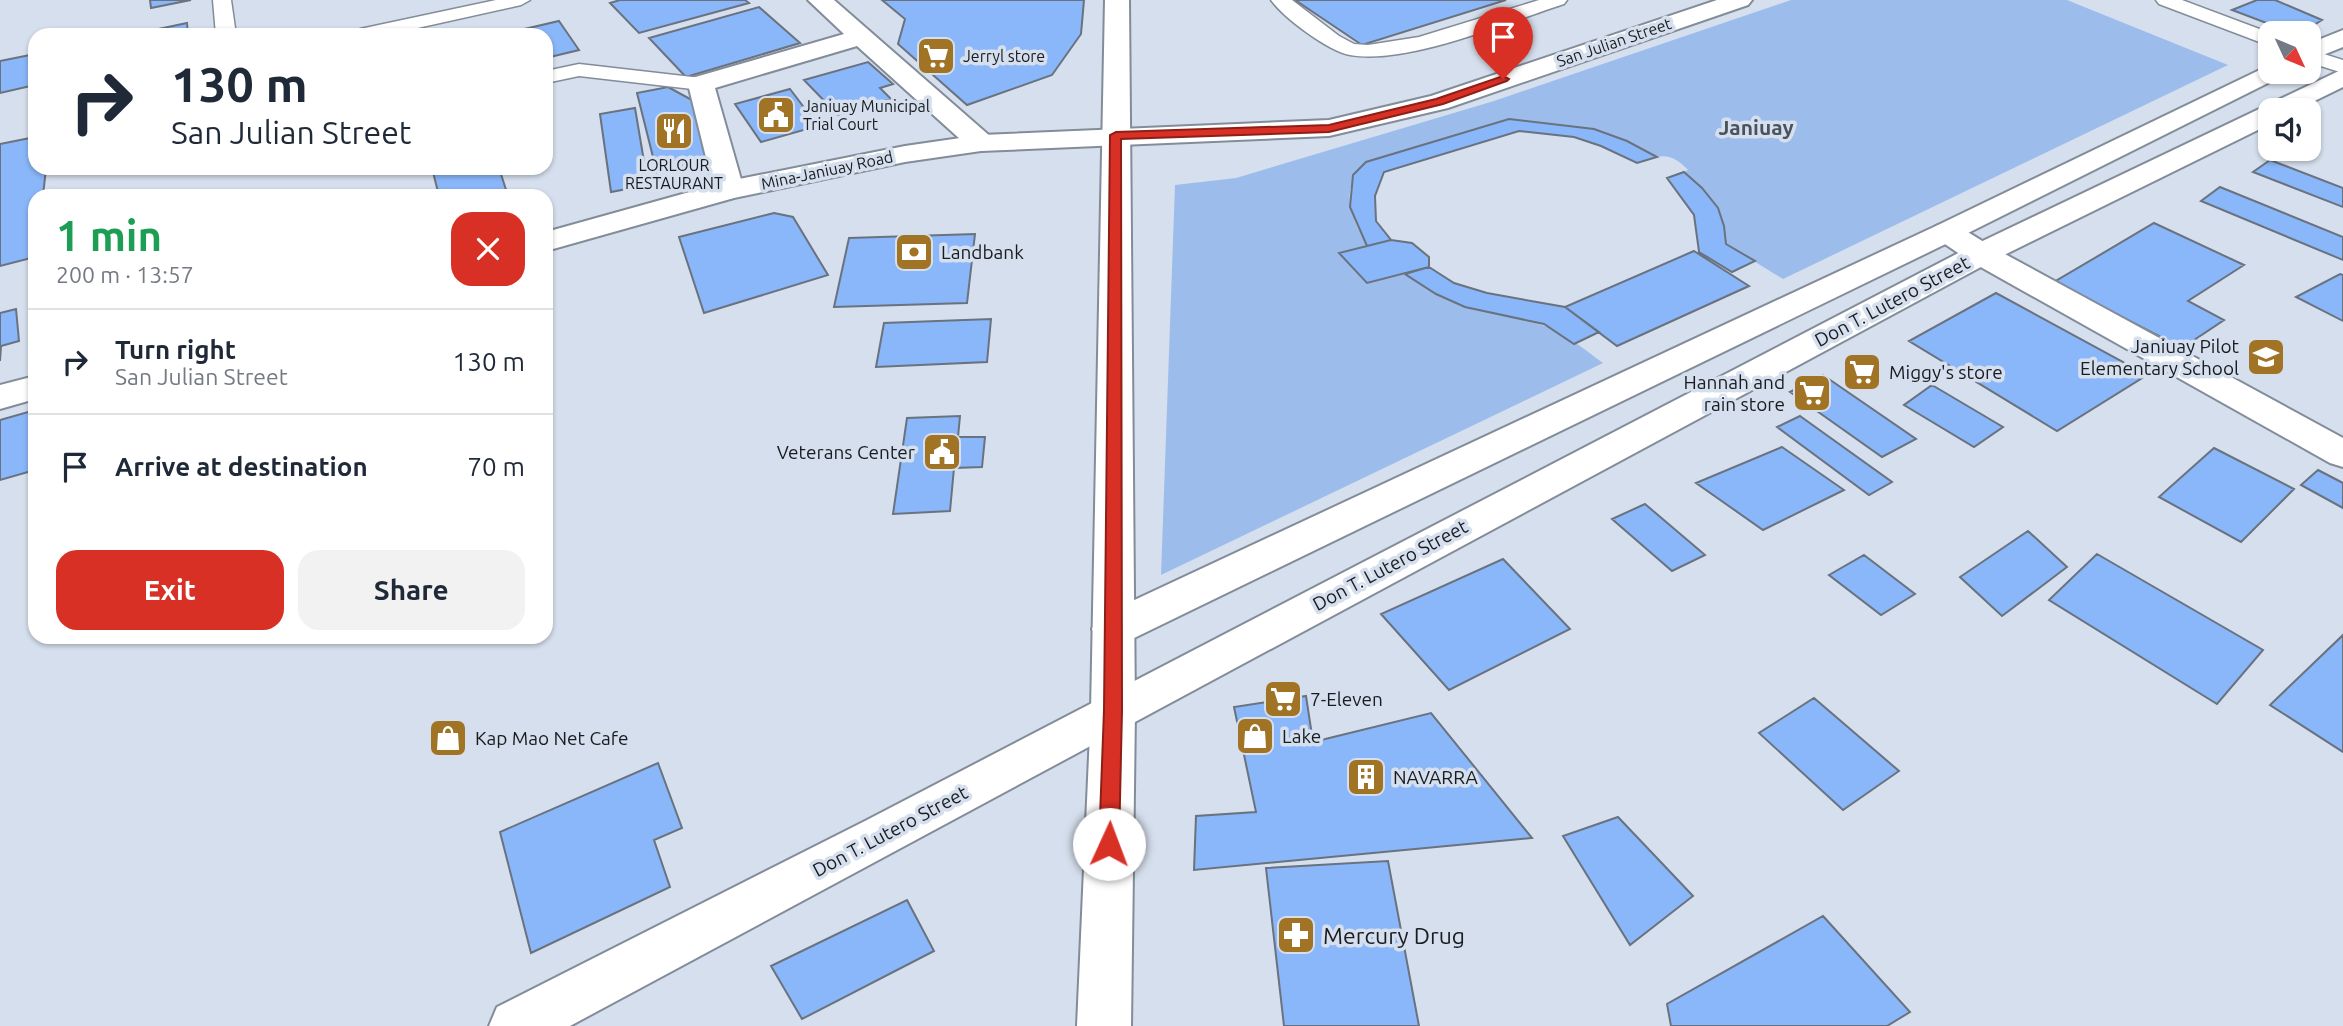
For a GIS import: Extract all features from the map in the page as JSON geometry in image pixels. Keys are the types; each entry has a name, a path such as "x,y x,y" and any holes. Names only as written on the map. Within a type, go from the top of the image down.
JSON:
{"street":[{"path":"820,0 981,143"},
{"path":"1104,1026 1113,710 1116,0"},
{"name":"San Julian Street","path":"1116,135 1329,128 1439,102 1740,0"},
{"path":"729,190 701,84 863,36"},
{"path":"2321,48 2343,37"},
{"path":"2300,98 2343,77"},
{"name":"Don T. Lutero Street","path":"1113,629 1947,232 2258,78"},
{"name":"Don T. Lutero Street","path":"516,1026 882,836 1113,710 1981,254 2258,119"},
{"name":"Mina-Janiuay Road","path":"553,240 729,190 888,157 981,143 1116,135"},
{"path":"1947,232 1981,254 2343,454"},
{"path":"0,397 28,389"}],"lane":[{"path":"222,0 225,28"},
{"path":"392,28 521,0"},
{"path":"1280,0 1343,46 1367,52 1397,49 1558,0"},
{"path":"2165,0 2258,35"},
{"path":"2321,59 2343,68"},
{"path":"553,76 579,71 701,84"}],"shaded area":[{"path":"1791,0 2067,0 2228,65 1783,279 1726,244 1718,212 1700,187 1684,172 1688,170 1681,164 1670,157 1657,157 1627,141 1594,129 1509,119 1366,162 1352,183 1350,203 1356,224 1367,246 1339,253 1367,283 1405,274 1439,295 1555,330 1603,363 1161,575 1175,185 1236,178 1494,101"}],"building":[{"path":"150,0 191,0 151,8"},
{"path":"620,0 745,0 749,3 639,33 610,3"},
{"path":"882,0 1084,0 1081,34 1052,75 967,105 898,44 905,19"},
{"path":"1295,0 1506,0 1362,45"},
{"path":"2257,0 2275,0 2322,20 2261,21 2232,10"},
{"path":"759,7 800,43 686,77 649,38"},
{"path":"559,21 579,50 553,56 553,28 529,28"},
{"path":"187,23 187,28 163,28"},
{"path":"28,55 28,87 0,93 0,61"},
{"path":"868,62 893,84 880,88 891,99 838,115 804,80"},
{"name":"LORLOUR RESTAURANT","path":"668,87 692,100 710,161 657,173 637,93"},
{"name":"Janiuay Municipal Trial Court","path":"790,89 818,126 761,142 735,104"},
{"path":"635,108 648,185 611,192 600,114"},
{"path":"1509,119 1594,129 1627,141 1657,157 1637,163 1574,137 1519,131 1384,172 1375,196 1376,221 1391,240 1367,246 1350,207 1353,175 1366,162"},
{"path":"28,138 28,175 45,175 44,189 28,189 28,259 0,266 0,144"},
{"path":"2273,161 2343,188 2343,207 2253,172"},
{"path":"1684,172 1702,188 1718,208 1726,244 1755,261 1732,272 1699,252 1694,215 1667,178"},
{"path":"434,175 501,175 506,189 437,189"},
{"path":"2220,187 2343,237 2343,260 2201,201"},
{"path":"774,213 793,217 828,275 704,313 679,237"},
{"path":"2154,223 2244,265 2188,301 2224,320 2182,348 2054,282"},
{"path":"975,234 967,303 834,307 849,238"},
{"path":"1391,240 1412,243 1429,257 1429,267 1367,283 1339,253"},
{"path":"1694,251 1749,286 1617,346 1565,307"},
{"path":"1429,267 1454,283 1487,293 1565,307 1599,332 1574,344 1544,324 1465,307 1436,294 1405,274"},
{"path":"2340,274 2343,275 2343,321 2296,297"},
{"path":"1996,293 2147,375 2057,431 1909,341"},
{"path":"16,309 19,341 1,346 0,361 0,313"},
{"path":"991,319 987,362 876,367 884,323"},
{"path":"1823,375 1916,439 1882,457 1790,392"},
{"path":"1932,385 2003,427 1974,447 1904,405"},
{"path":"28,412 28,472 0,480 0,420"},
{"name":"Veterans Center","path":"960,416 958,437 985,437 982,467 954,468 950,511 893,514 907,418"},
{"path":"1800,416 1892,482 1869,495 1777,427"},
{"path":"1782,447 1844,490 1763,530 1696,483"},
{"path":"2214,448 2294,489 2241,542 2159,497"},
{"path":"2318,470 2343,483 2343,508 2301,485"},
{"path":"1645,504 1705,555 1672,571 1612,519"},
{"path":"2028,531 2067,567 2002,616 1960,577"},
{"path":"2097,554 2263,650 2217,704 2049,600"},
{"path":"1864,555 1915,594 1881,615 1829,575"},
{"path":"1503,559 1570,629 1449,690 1381,614"},
{"path":"2343,635 2343,752 2270,705"},
{"name":"NAVARRA","path":"1306,696 1313,742 1431,713 1532,838 1194,870 1196,816 1256,812 1234,707"},
{"path":"1814,698 1899,771 1843,810 1759,733"},
{"path":"658,763 682,828 654,840 670,887 531,953 500,832"},
{"path":"1618,817 1693,896 1630,945 1563,836"},
{"path":"1388,861 1419,1026 1284,1026 1266,868"},
{"path":"907,900 934,951 802,1019 771,966"},
{"path":"1823,916 1910,1012 1887,1026 1671,1026 1667,1004"}],"place":[{"name":"Jerryl store","path":"936,56"},
{"name":"Janiuay Municipal Trial Court","path":"776,115"},
{"name":"LORLOUR RESTAURANT","path":"674,131"},
{"name":"Landbank","path":"914,252"},
{"name":"Janiuay Pilot Elementary School","path":"2266,357"},
{"name":"Miggy's store","path":"1862,372"},
{"name":"Hannah and rain store","path":"1812,393"},
{"name":"Veterans Center","path":"942,452"},
{"name":"7-Eleven","path":"1283,699"},
{"name":"Lake","path":"1255,736"},
{"name":"Kap Mao Net Cafe","path":"448,738"},
{"name":"NAVARRA","path":"1366,777"},
{"name":"Mercury Drug","path":"1296,935"}],"district":[{"name":"Janiuay","path":"1756,127"}],"route":[{"path":"1109,844 1113,710 1116,135 1329,128 1439,102 1503,79"}]}
